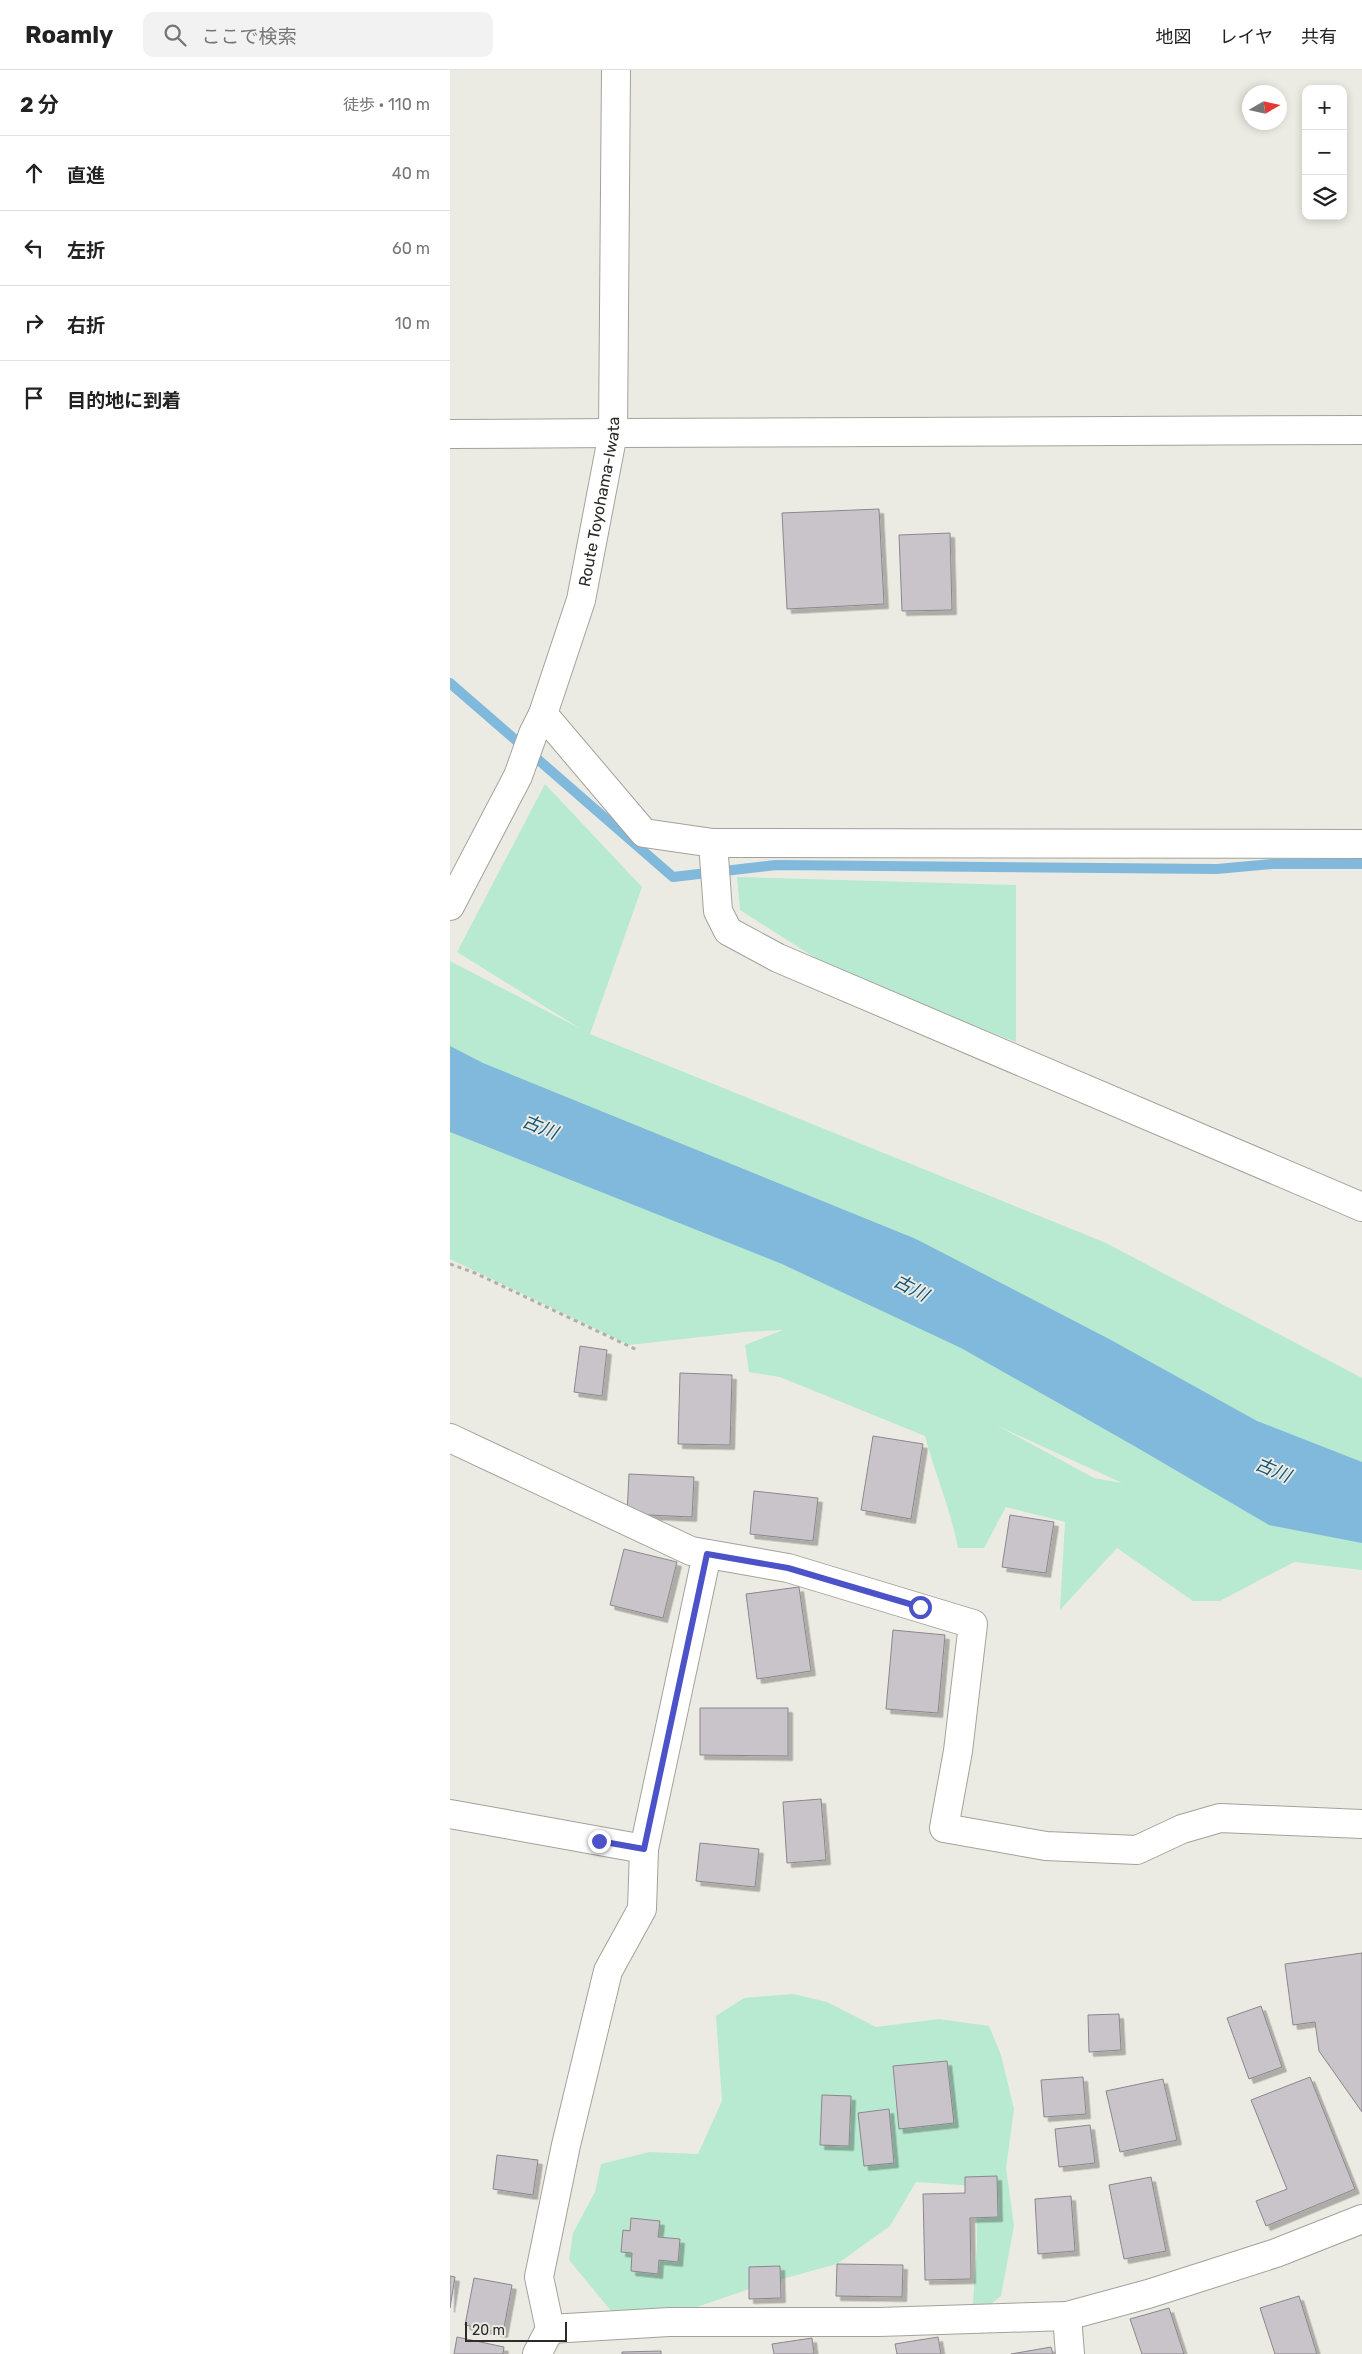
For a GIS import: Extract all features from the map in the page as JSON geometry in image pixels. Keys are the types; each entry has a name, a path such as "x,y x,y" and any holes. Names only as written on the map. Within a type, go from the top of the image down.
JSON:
{"street":[{"name":"Route Toyohama-Iwata","path":"450,906 518,776 581,600 613,433 616,70"},
{"path":"450,434 1362,430"},
{"path":"538,724 644,833 713,843 1362,844"},
{"path":"713,843 718,911 728,931 787,962 1362,1208"},
{"path":"450,1438 691,1551 788,1568 973,1624 958,1751 944,1828 1046,1846 1137,1850 1182,1829 1220,1818 1362,1824"},
{"path":"537,2354 550,2329 539,2277 566,2145 608,1971 642,1909 644,1849 707,1554"},
{"path":"450,1814 644,1849"},
{"path":"550,2329 668,2322 879,2322 1067,2316 1148,2294 1276,2254 1362,2219"},
{"path":"1067,2316 1070,2354"}],"path":[{"path":"450,1264 475,1273 637,1350"}],"green space":[{"path":"545,784 642,887 590,1034 1106,1243 1362,1378 1362,1570 1294,1562 1220,1601 1193,1601 1117,1548 1060,1610 1065,1522 1006,1507 984,1548 958,1548 925,1436 780,1377 749,1372 745,1345 783,1330 745,1332 629,1345 450,1259 450,961 581,1029 457,952","holes":["996,1425 1122,1483 1094,1478"]},
{"path":"737,877 1016,885 1016,1042 839,973 740,910"},
{"path":"793,1994 827,2002 876,2027 939,2019 989,2026 1001,2055 1014,2109 1006,2168 1014,2226 1001,2296 972,2319 977,2243 976,2186 916,2182 890,2226 837,2264 764,2284 694,2308 612,2312 569,2260 573,2233 595,2192 601,2164 649,2152 698,2154 722,2101 716,2016 744,1998"}],"water":[{"name":"古川","path":"450,1046 483,1063 916,1239 1111,1340 1257,1421 1362,1462 1362,1543 1269,1525 961,1348 782,1264 450,1132"}],"building":[{"path":"879,509 884,604 787,609 782,513"},
{"path":"950,533 952,610 902,611 899,535"},
{"path":"580,1346 607,1350 602,1396 574,1392"},
{"path":"680,1373 732,1375 730,1445 678,1444"},
{"path":"873,1436 923,1444 911,1519 861,1510"},
{"path":"629,1474 694,1477 692,1517 627,1514"},
{"path":"754,1491 818,1498 813,1541 750,1534"},
{"path":"1010,1515 1054,1522 1046,1573 1002,1567"},
{"path":"624,1549 677,1562 663,1618 610,1605"},
{"path":"799,1587 811,1671 757,1679 746,1594"},
{"path":"893,1630 945,1635 938,1713 886,1709"},
{"path":"700,1708 788,1708 788,1756 700,1755"},
{"path":"821,1799 826,1860 787,1863 783,1802"},
{"path":"700,1843 759,1849 755,1887 696,1881"},
{"path":"1362,1953 1362,2112 1319,2051 1315,2022 1293,2025 1285,1964"},
{"path":"1261,2006 1282,2067 1249,2079 1227,2018"},
{"path":"1119,2014 1121,2050 1089,2052 1088,2015"},
{"path":"947,2061 954,2123 899,2129 893,2066"},
{"path":"1083,2077 1086,2114 1044,2117 1041,2080"},
{"path":"1310,2077 1355,2189 1266,2226 1256,2201 1287,2189 1251,2100"},
{"path":"1163,2079 1177,2140 1120,2152 1106,2091"},
{"path":"822,2095 851,2096 849,2146 820,2145"},
{"path":"889,2109 894,2163 864,2166 858,2113"},
{"path":"1090,2125 1095,2163 1059,2167 1055,2129"},
{"path":"497,2155 538,2160 533,2195 493,2189"},
{"path":"997,2176 998,2217 970,2218 971,2279 925,2280 923,2194 965,2193 965,2177"},
{"path":"1151,2177 1166,2251 1124,2259 1109,2185"},
{"path":"1071,2196 1075,2251 1038,2254 1035,2199"},
{"path":"631,2218 660,2221 658,2237 680,2239 678,2262 659,2260 658,2274 631,2271 632,2253 621,2252 623,2230 630,2231"},
{"path":"837,2264 903,2265 902,2297 836,2296"},
{"path":"780,2266 781,2298 749,2299 749,2267"},
{"path":"450,2276 455,2277 450,2308"},
{"path":"474,2278 512,2285 503,2333 465,2325"},
{"path":"1299,2296 1317,2354 1275,2354 1260,2308"},
{"path":"1169,2308 1184,2354 1142,2354 1130,2319"},
{"path":"457,2337 504,2347 503,2354 454,2354"},
{"path":"938,2337 941,2354 897,2354 895,2344"},
{"path":"812,2338 814,2354 774,2354 772,2344"},
{"path":"1051,2347 1053,2354 1011,2354"},
{"path":"661,2351 661,2354 622,2354 622,2352"}],"waterway":[{"path":"450,683 673,877 776,865 1217,869 1272,864 1362,864"}],"route":[{"path":"599,1841 644,1849 678,1697 707,1554 788,1568 920,1607"}]}
